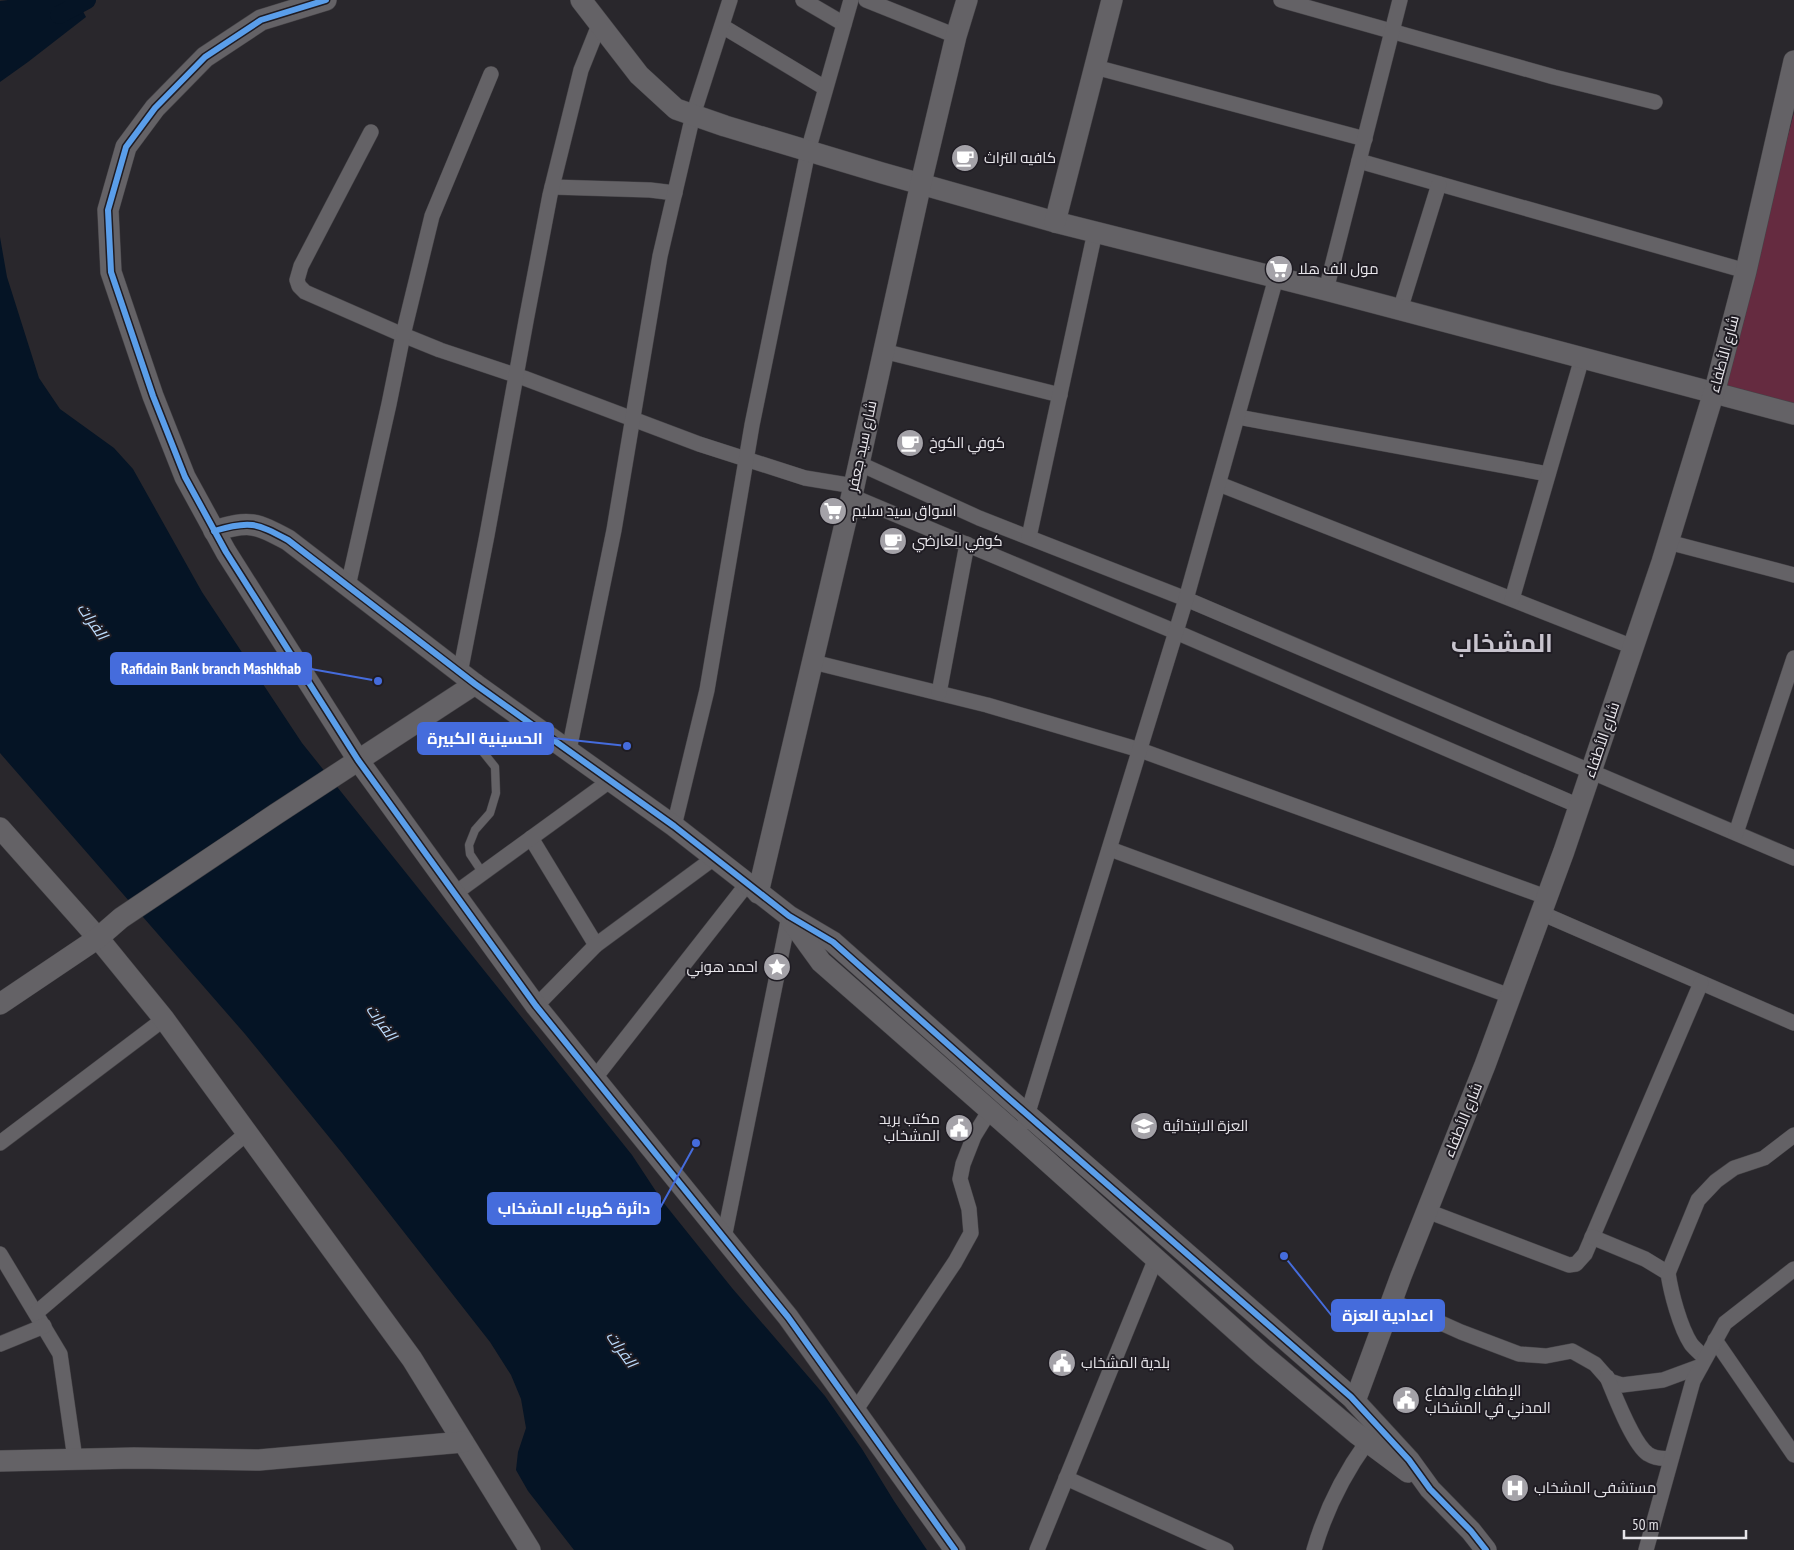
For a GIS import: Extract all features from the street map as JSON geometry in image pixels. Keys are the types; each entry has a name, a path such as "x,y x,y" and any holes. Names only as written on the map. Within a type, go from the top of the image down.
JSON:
{"street":[{"path":"326,0 261,20 205,58 155,108 126,147 108,210 111,272 154,396 185,476 226,552 358,760 454,894 536,1006 788,1317 955,1550"},
{"path":"581,0 639,74 676,109 725,126 1055,222 1326,290 1794,414"},
{"path":"569,750 614,530 660,256 693,115 730,0"},
{"path":"803,0 844,24"},
{"path":"674,826 707,690 746,459 808,151 851,0"},
{"path":"866,0 956,36"},
{"name":"شارع سيد جعفر","path":"753,888 813,662 921,183 956,36 967,0"},
{"path":"1055,222 1112,0"},
{"path":"1281,0 1554,77 1655,102"},
{"path":"1326,290 1400,0"},
{"path":"0,1004 98,938 121,918 358,760 467,678 517,376 552,187 581,70 600,26"},
{"path":"722,26 825,88"},
{"name":"شارع الأطفاء","path":"1355,1402 1544,905 1668,542 1713,394 1746,271 1794,61"},
{"path":"1095,67 1365,139"},
{"path":"348,586 385,422 402,335 432,216 491,74"},
{"path":"371,132 301,266 298,280 299,286 305,292 440,350 517,376 699,444 852,491 967,544 1579,806"},
{"path":"1360,161 1746,271"},
{"path":"1400,310 1439,184"},
{"path":"552,187 650,190 675,193"},
{"path":"1029,537 1096,232"},
{"path":"1019,1136 1028,1115 1186,599 1276,278"},
{"path":"883,351 1060,395"},
{"path":"1512,598 1582,358"},
{"path":"1238,417 1548,474"},
{"path":"858,463 979,518 1186,599 1794,858"},
{"path":"1219,484 1633,647"},
{"path":"214,531 246,524 264,528 288,540 467,678 674,826 788,916 833,942 1355,1402 1409,1460 1430,1489 1486,1550"},
{"path":"1668,542 1794,575"},
{"path":"939,693 967,544"},
{"path":"1736,833 1794,658"},
{"path":"813,662 987,704 1140,750 1544,905 1701,983 1794,1023"},
{"path":"454,894 611,780"},
{"path":"0,828 98,938 164,1019 412,1359 530,1550"},
{"path":"531,838 596,945"},
{"path":"1110,850 1510,996"},
{"path":"536,1006 596,945 714,858"},
{"path":"594,1078 753,888"},
{"path":"788,916 821,962 990,1110 1262,1354 1367,1442 1430,1489"},
{"path":"724,1238 788,916"},
{"path":"1427,1211 1569,1264 1576,1264 1580,1261 1701,983"},
{"path":"0,1143 164,1019"},
{"path":"855,1412 955,1262 971,1233 969,1209 960,1179 963,1164 974,1136 990,1110"},
{"path":"0,1344 40,1319 247,1133"},
{"path":"1703,1362 1691,1344 1681,1321 1671,1291 1668,1273 1698,1200 1716,1181 1734,1168 1764,1158 1794,1135"},
{"path":"1592,1237 1645,1259 1668,1273"},
{"path":"0,1254 60,1354 75,1459"},
{"path":"1037,1550 1156,1258"},
{"path":"1646,1550 1693,1381 1703,1362 1725,1323 1794,1269"},
{"path":"1392,1301 1461,1332 1519,1354 1546,1356 1572,1351 1595,1364 1610,1382 1622,1386 1663,1380 1703,1362"},
{"path":"1715,1340 1794,1455"},
{"path":"1606,1377 1632,1432 1646,1453 1662,1459 1671,1458"},
{"path":"0,1461 134,1458 259,1460 463,1442"},
{"path":"1314,1550 1320,1530 1352,1462 1367,1442"},
{"path":"1066,1478 1226,1550"}],"lane":[{"path":"482,872 470,854 469,845 476,830 490,812 496,793 495,767 483,752"}],"shaded area":[{"path":"1794,113 1794,410 1720,391"}],"water":[{"path":"77,0 86,17 0,82 0,1"},
{"name":"الفرات","path":"0,237 7,277 39,378 60,409 114,448 133,469 202,592 302,743 632,1155 663,1202 732,1288 825,1396 862,1449 927,1550 574,1550 528,1491 516,1470 518,1452 526,1428 521,1399 511,1375 490,1342 342,1153 245,1034 0,753"}],"waterway":[{"path":"59,15 87,0"}],"cycle path":[{"path":"326,0 261,20 205,57 155,108 126,147 108,210 111,272 153,396 185,477 226,552 358,760 536,1006 788,1317 955,1550"},
{"path":"214,531 236,525 253,525 288,540 475,684 674,826 789,916 833,942 1006,1096 1351,1397 1409,1460 1430,1489 1471,1531 1486,1550"}],"place":[{"name":"كافيه التراث","path":"965,158"},
{"name":"مول الف هلا","path":"1279,269"},
{"name":"كوفي الكوخ","path":"910,443"},
{"name":"اسواق سيد سليم","path":"833,511"},
{"name":"كوفي العارضي","path":"893,541"},
{"name":"Rafidain Bank branch Mashkhab","path":"378,681"},
{"name":"الحسينية الكبيرة","path":"627,746"},
{"name":"احمد هوني","path":"777,967"},
{"name":"العزة الابتدائية","path":"1144,1126"},
{"name":"مكتب بريد المشخاب","path":"959,1128"},
{"name":"دائرة كهرباء المشخاب","path":"696,1143"},
{"name":"اعدادية العزة","path":"1284,1256"},
{"name":"بلدية المشخاب","path":"1062,1363"},
{"name":"الإطفاء والدفاع المدني في المشخاب","path":"1406,1400"},
{"name":"مستشفى المشخاب","path":"1515,1488"}],"district":[{"name":"المشخاب","path":"1502,643"}]}
